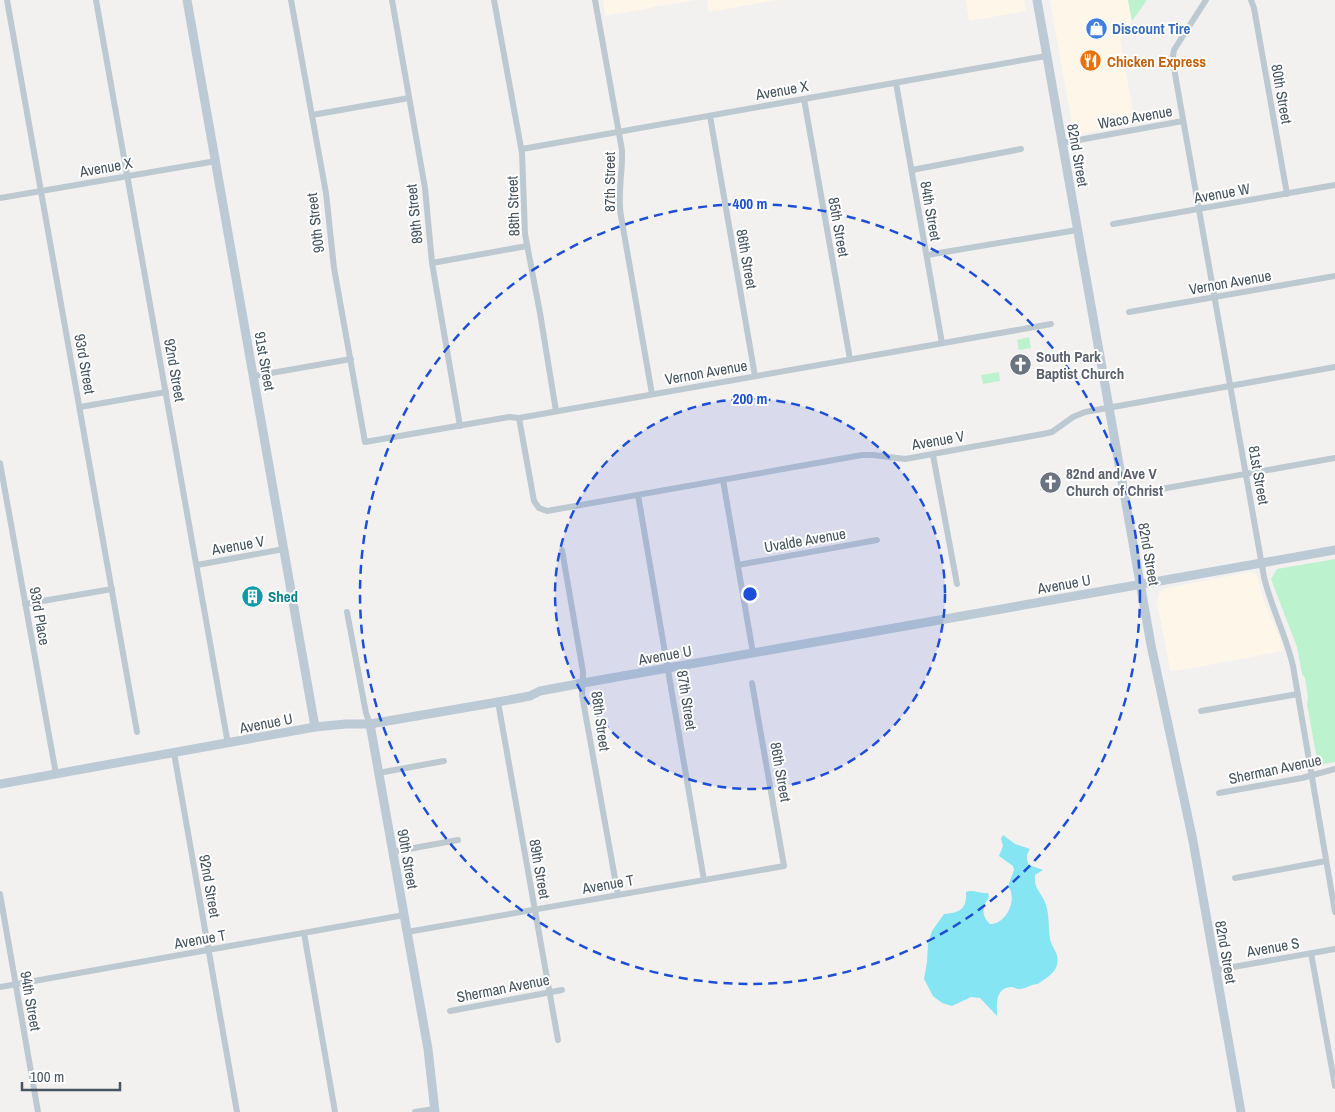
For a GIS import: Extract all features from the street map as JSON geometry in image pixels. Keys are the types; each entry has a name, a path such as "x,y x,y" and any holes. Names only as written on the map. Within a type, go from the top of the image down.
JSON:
{"street":[{"name":"93rd Street","path":"7,0 137,732"},
{"name":"92nd Street","path":"96,0 228,744"},
{"name":"91st Street","path":"187,0 315,728"},
{"name":"90th Street","path":"291,0 326,193 334,268 366,442"},
{"name":"89th Street","path":"392,0 425,188 432,263 460,426"},
{"name":"88th Street","path":"494,0 522,149 527,246 556,411"},
{"name":"87th Street","path":"595,0 622,150 623,166 619,206 652,394"},
{"name":"82nd Street","path":"1037,0 1140,585 1157,677 1191,832 1241,1112"},
{"name":"81st Street","path":"1206,0 1174,50 1173,56 1268,595 1288,647 1298,694 1335,912"},
{"name":"80th Street","path":"1251,0 1287,194"},
{"name":"Avenue X","path":"522,149 1046,56"},
{"name":"84th Street","path":"896,82 942,343"},
{"path":"312,115 409,98"},
{"name":"85th Street","path":"804,99 850,359"},
{"name":"86th Street","path":"710,116 755,376"},
{"name":"Waco Avenue","path":"1062,143 1183,121"},
{"path":"912,170 1021,149"},
{"name":"Avenue X","path":"0,198 216,161"},
{"name":"Avenue W","path":"1113,224 1335,185"},
{"path":"927,255 1077,230"},
{"path":"432,263 527,246"},
{"name":"Vernon Avenue","path":"1129,312 1335,276"},
{"name":"Vernon Avenue","path":"366,442 509,417 519,418 1050,324"},
{"path":"254,376 350,359"},
{"name":"Avenue V","path":"519,418 534,501 539,508 548,511 862,455 905,459 933,454 1052,432 1076,414 1335,367"},
{"path":"80,407 166,392"},
{"path":"933,454 956,584"},
{"path":"1162,489 1335,458"},
{"name":"93rd Place","path":"0,463 56,774"},
{"path":"723,480 753,653"},
{"name":"87th Street","path":"638,495 704,880"},
{"name":"Uvalde Avenue","path":"738,565 877,540"},
{"name":"Avenue V","path":"197,565 284,550"},
{"name":"88th Street","path":"562,550 583,672 582,695 618,895"},
{"name":"Avenue U","path":"0,784 315,728 346,724 370,724 498,702 530,696 540,691 583,683 1335,550"},
{"path":"25,604 112,589"},
{"name":"90th Street","path":"347,612 366,713 370,724 428,1049 434,1110"},
{"name":"86th Street","path":"752,683 784,866"},
{"path":"1201,711 1298,694"},
{"name":"89th Street","path":"498,702 558,1040"},
{"name":"92nd Street","path":"174,753 237,1112"},
{"path":"378,773 444,761"},
{"name":"Sherman Avenue","path":"1219,793 1335,770"},
{"path":"392,852 458,840"},
{"path":"1235,878 1326,862"},
{"name":"Avenue T","path":"407,932 784,866"},
{"name":"94th Street","path":"0,894 38,1112"},
{"name":"Avenue T","path":"0,987 404,915"},
{"path":"304,933 334,1112"},
{"name":"Avenue S","path":"1216,970 1335,949"},
{"path":"1311,953 1335,1086"},
{"name":"Sherman Avenue","path":"450,1010 562,990"},
{"path":"415,1112 434,1110"}],"shaded area":[{"path":"603,0 694,0 605,16"},
{"path":"707,0 776,0 709,12"},
{"path":"966,0 1024,0 1026,11 969,21"},
{"path":"1050,0 1128,0 1132,21 1120,39 1135,124 1080,134 1073,131"},
{"path":"1250,572 1257,575 1264,601 1279,636 1283,651 1176,671 1170,670 1157,601 1160,592 1167,588"}],"green space":[{"path":"1128,0 1147,0 1132,21"},
{"path":"1029,337 1031,348 1019,350 1017,340"},
{"path":"999,372 1000,381 983,384 981,375"},
{"path":"1335,559 1335,762 1324,764 1317,759 1307,704 1305,678 1302,674 1297,647 1271,579 1277,569"}],"water":[{"path":"1003,835 1015,844 1030,849 1027,857 1029,865 1043,870 1035,875 1035,883 1046,905 1050,939 1058,961 1054,971 1038,984 1022,989 1011,987 1002,990 998,997 997,1016 980,998 971,997 952,1006 942,1003 933,996 924,979 928,944 932,931 944,914 954,913 964,906 966,892 988,893 989,897 985,904 984,915 990,924 1001,920 1009,910 1012,897 1008,886 1014,870 1013,866 999,856 1003,846 1001,839"}],"place":[{"name":"Discount Tire","path":"1096,28"},
{"name":"Chicken Express","path":"1091,61"},
{"name":"South Park Baptist Church","path":"1020,365"},
{"name":"82nd and Ave V Church of Christ","path":"1050,482"},
{"name":"Shed","path":"252,596"}]}
